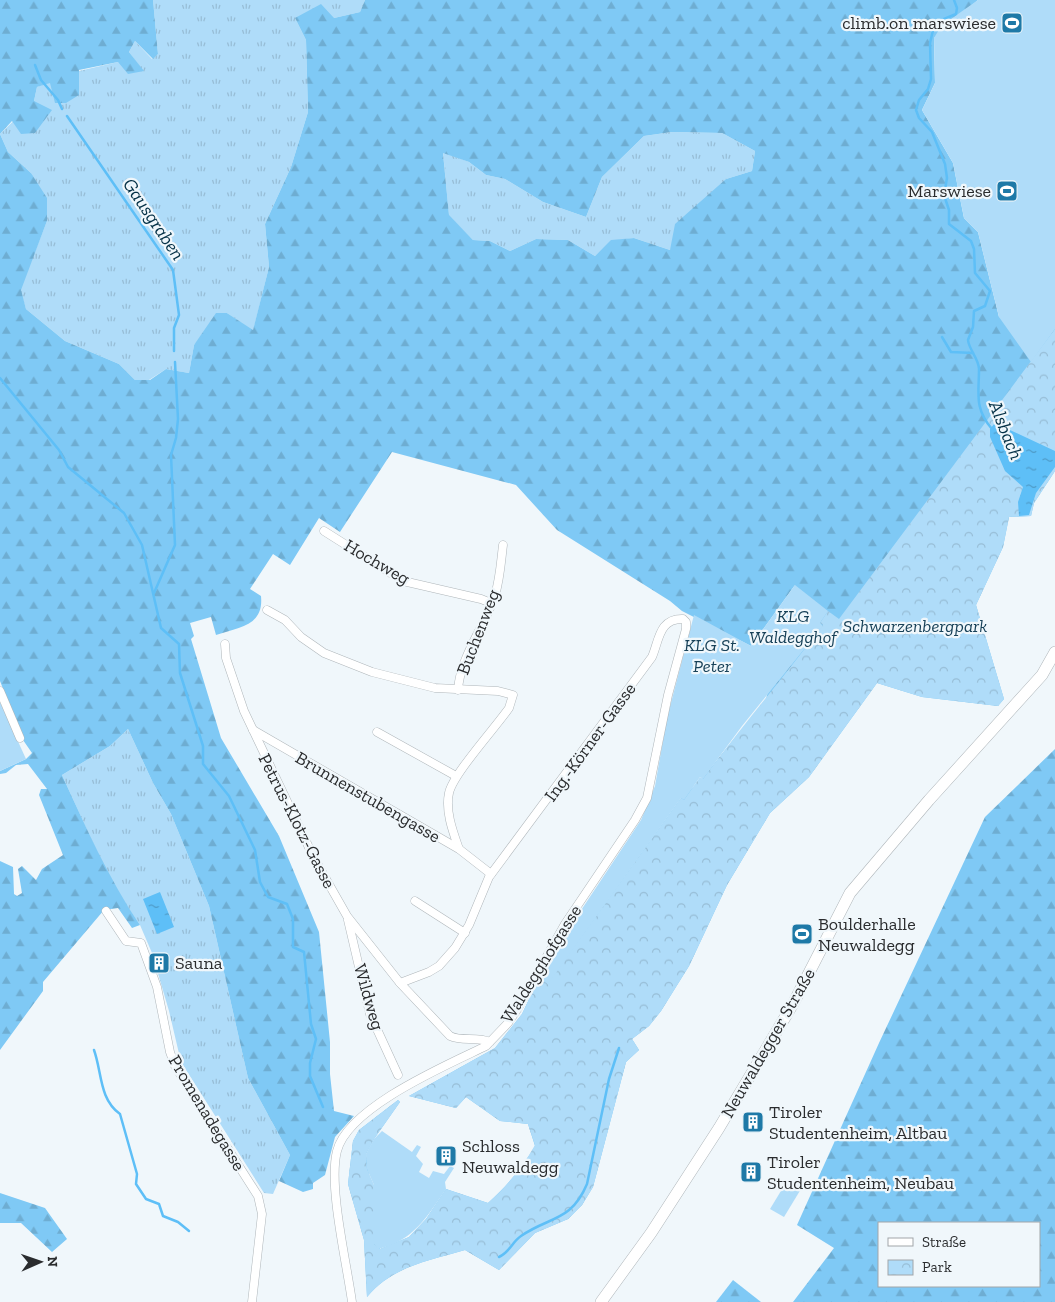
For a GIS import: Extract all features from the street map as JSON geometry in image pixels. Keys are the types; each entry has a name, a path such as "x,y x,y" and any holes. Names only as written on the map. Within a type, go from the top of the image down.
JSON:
{"main road":[{"name":"Neuwaldegger Straße","path":"602,1302 645,1241 719,1128 793,1004 837,915 855,885 1050,670 1055,652"}],"street":[{"name":"Hochweg","path":"324,531 403,581 481,599 491,604"},
{"name":"Buchenweg","path":"458,690 463,671 494,597 503,545"},
{"path":"267,610 285,620 310,644 348,664 406,682 458,690 498,691 513,695 509,708 456,776 449,791 448,804 459,849"},
{"name":"Ing.-Körner-Gasse","path":"491,874 652,657 660,630 676,619 683,619 686,622"},
{"name":"Waldegghofgasse","path":"352,1302 334,1174 340,1142 356,1122 403,1087 486,1046 518,1008 565,924 635,820 647,798 686,622"},
{"name":"Petrus-Klotz-Gasse","path":"225,644 229,666 252,729 314,858 347,916 400,983 450,1036 460,1038 480,1037 490,1042"},
{"path":"0,691 20,738"},
{"name":"Brunnenstubengasse","path":"252,729 459,849 491,874"},
{"path":"377,732 456,776"},
{"path":"400,983 418,978 439,966 455,948 465,933 491,874"},
{"path":"415,901 465,933"},
{"name":"Promenadegasse","path":"106,912 126,941 141,943 157,987 170,1052 175,1066 258,1196 262,1214 252,1302"},
{"name":"Wildweg","path":"347,916 368,1008 398,1075"}],"green space":[{"path":"0,0 153,0 158,54 153,59 135,41 129,52 144,71 128,74 118,62 79,70 79,95 66,103 55,103 50,83 37,87 34,101 52,110 35,133 21,134 12,121 0,134"},
{"path":"153,0 365,0 360,12 334,18 295,18 306,40 308,112 291,167 265,224 269,267 253,331 227,313 194,345 189,373 166,369 149,380 135,380 119,364 65,341 26,309 20,290 47,221 31,173 8,152 0,134 34,101 37,87 50,82 79,95 79,71 118,62 143,71 129,52 135,41 152,59 158,54"},
{"path":"365,0 978,0 934,38 935,83 922,110 953,163 964,218 978,232 999,317 1055,329 1055,471 1034,503 1031,516 1009,517 1003,547 976,605 1004,699 998,706 922,697 877,683 809,777 770,813 727,885 689,966 661,1011 649,1026 632,1039 639,1050 626,1062 593,1187 582,1205 568,1219 535,1233 499,1270 465,1250 400,1271 388,1278 367,1297 364,1240 348,1184 353,1141 359,1130 398,1100 400,1102 374,1139 366,1154 380,1249 409,1237 426,1219 446,1189 488,1203 520,1169 535,1146 528,1124 500,1121 466,1097 456,1108 409,1096 495,1048 522,1014 539,978 548,983 681,798 702,779 766,699 795,585 751,646 682,611 670,601 557,530 516,485 392,452 340,532 319,518 290,565 273,554 250,589 261,596 261,606 254,619 241,627 216,635 211,617 190,623 194,636 191,639 221,738 279,836 319,932 330,1042 330,1074 334,1111 354,1116 335,1137 325,1175 313,1183 313,1189 303,1192 279,1181 290,1155 248,1078 209,906 171,814 153,783 128,729 110,746 62,775 108,871 140,925 132,928 118,908 104,910 43,982 43,991 0,1050 0,861 13,867 14,894 17,896 22,893 18,869 22,866 36,880 42,869 63,855 39,795 41,789 47,789 28,764 16,765 6,773 0,774 0,771 26,759 32,753 23,740 0,681 0,134 8,152 31,173 47,198 47,221 21,290 26,309 65,341 119,364 135,380 150,380 166,369 189,373 194,345 216,313 227,313 253,330 269,267 265,224 291,167 308,112 306,40 295,18 321,4 334,18 360,12","holes":["672,132 722,133 755,151 752,171 726,179 675,224 670,250 634,238 611,240 595,256 568,240 536,239 510,251 490,241 473,240 449,215 443,153 469,162 486,175 505,179 543,202 586,217 602,177 644,136"]},
{"name":"Marswiese","path":"978,0 1055,0 1055,329 1031,362 999,317 978,232 964,218 953,163 922,110 935,83 934,38 941,26"},
{"path":"672,132 722,133 755,151 752,171 726,179 670,250 634,238 611,241 595,256 568,240 536,239 510,251 490,241 473,240 449,216 443,152 469,162 486,175 505,179 543,202 586,217 602,177 644,136"},
{"name":"Schwarzenbergpark","path":"1055,329 1055,471 1034,503 1031,516 1009,517 1003,547 976,605 1004,699 998,706 922,697 877,683 809,777 770,813 727,885 689,966 661,1011 649,1026 632,1039 639,1050 626,1062 593,1187 582,1205 568,1219 535,1233 499,1270 465,1250 400,1271 388,1278 367,1297 364,1240 348,1184 353,1141 359,1130 398,1100 400,1102 374,1139 366,1154 367,1169 374,1185 374,1244 380,1249 409,1237 426,1219 446,1189 488,1203 508,1183 520,1169 535,1145 528,1124 500,1121 466,1097 456,1108 409,1096 495,1048 522,1014 539,978 548,983 681,798 684,800 700,777 703,779 823,625 820,623 828,611 839,619"},
{"name":"KLG Waldegghof","path":"795,585 828,611 820,623 823,626 742,726 703,779 700,777 684,800 681,798 548,984 539,978 550,957 641,820 655,786 667,718 694,615 751,646"},
{"path":"0,702 26,759 0,771"},
{"path":"128,729 153,783 171,814 209,906 248,1078 290,1155 273,1194 264,1193 181,1062 169,1011 152,953 140,925 121,897 99,856 62,775 110,746"},
{"path":"1055,749 1055,1302 793,1302 834,1248 797,1225 879,1043 985,817"},
{"path":"382,1131 412,1152 417,1145 421,1147 416,1156 423,1164 419,1172 429,1178 433,1171 444,1174 450,1166 454,1168 445,1182 446,1189 418,1226 401,1240 378,1249 374,1244 374,1185 367,1169 366,1154 374,1139"},
{"path":"787,1181 801,1189 784,1217 770,1209"},
{"path":"0,1193 45,1208 67,1239 52,1252 21,1223 0,1223"},
{"path":"733,1280 761,1302 716,1302"}],"water":[{"path":"995,423 1055,451 1055,467 1036,493 1029,515 1019,516 1018,502 1023,487 1005,471 990,437 990,429"},
{"path":"160,892 174,927 157,934 143,899"}],"waterway":[{"name":"Alsbach","path":"954,0 957,8 956,14 937,22 934,26 930,43 931,79 928,89 919,100 916,110 919,118 932,132 945,164 947,178 944,195 949,210 949,224 971,241 974,249 975,273 990,291 985,306 974,311 973,327 968,340 979,365 978,393 980,407 982,414 992,429"},
{"name":"Gausgraben","path":"35,65 41,80 58,100 62,109"},
{"name":"Gausgraben","path":"67,116 173,270 179,315 174,328 174,351"},
{"path":"942,337 951,352 973,353"},
{"name":"Gausgraben","path":"154,593 175,545 171,455 176,438 178,419 175,362"},
{"path":"0,378 59,450 68,467 124,513 142,545 161,628 179,644 180,673 203,746 203,764 229,796 255,850 260,882 268,897 287,904 293,919 293,947 304,952 311,1024 316,1039 310,1063 310,1076 323,1107"},
{"path":"499,1257 521,1236 567,1212 581,1196 587,1184 609,1079 619,1048"},
{"path":"94,1050 102,1085 108,1101 120,1114 137,1174 136,1184 146,1199 159,1204 163,1216 178,1222 189,1231"}],"place":[{"name":"climb.on marswiese","path":"1012,23"},
{"name":"Marswiese","path":"1007,191"},
{"name":"Boulderhalle Neuwaldegg","path":"802,934"},
{"name":"Sauna","path":"159,963"},
{"name":"Tiroler Studentenheim, Altbau","path":"753,1122"},
{"name":"Schloss Neuwaldegg","path":"446,1156"},
{"name":"Tiroler Studentenheim, Neubau","path":"751,1172"}],"park label":[{"name":"KLG St. Peter","path":"712,655"}]}
